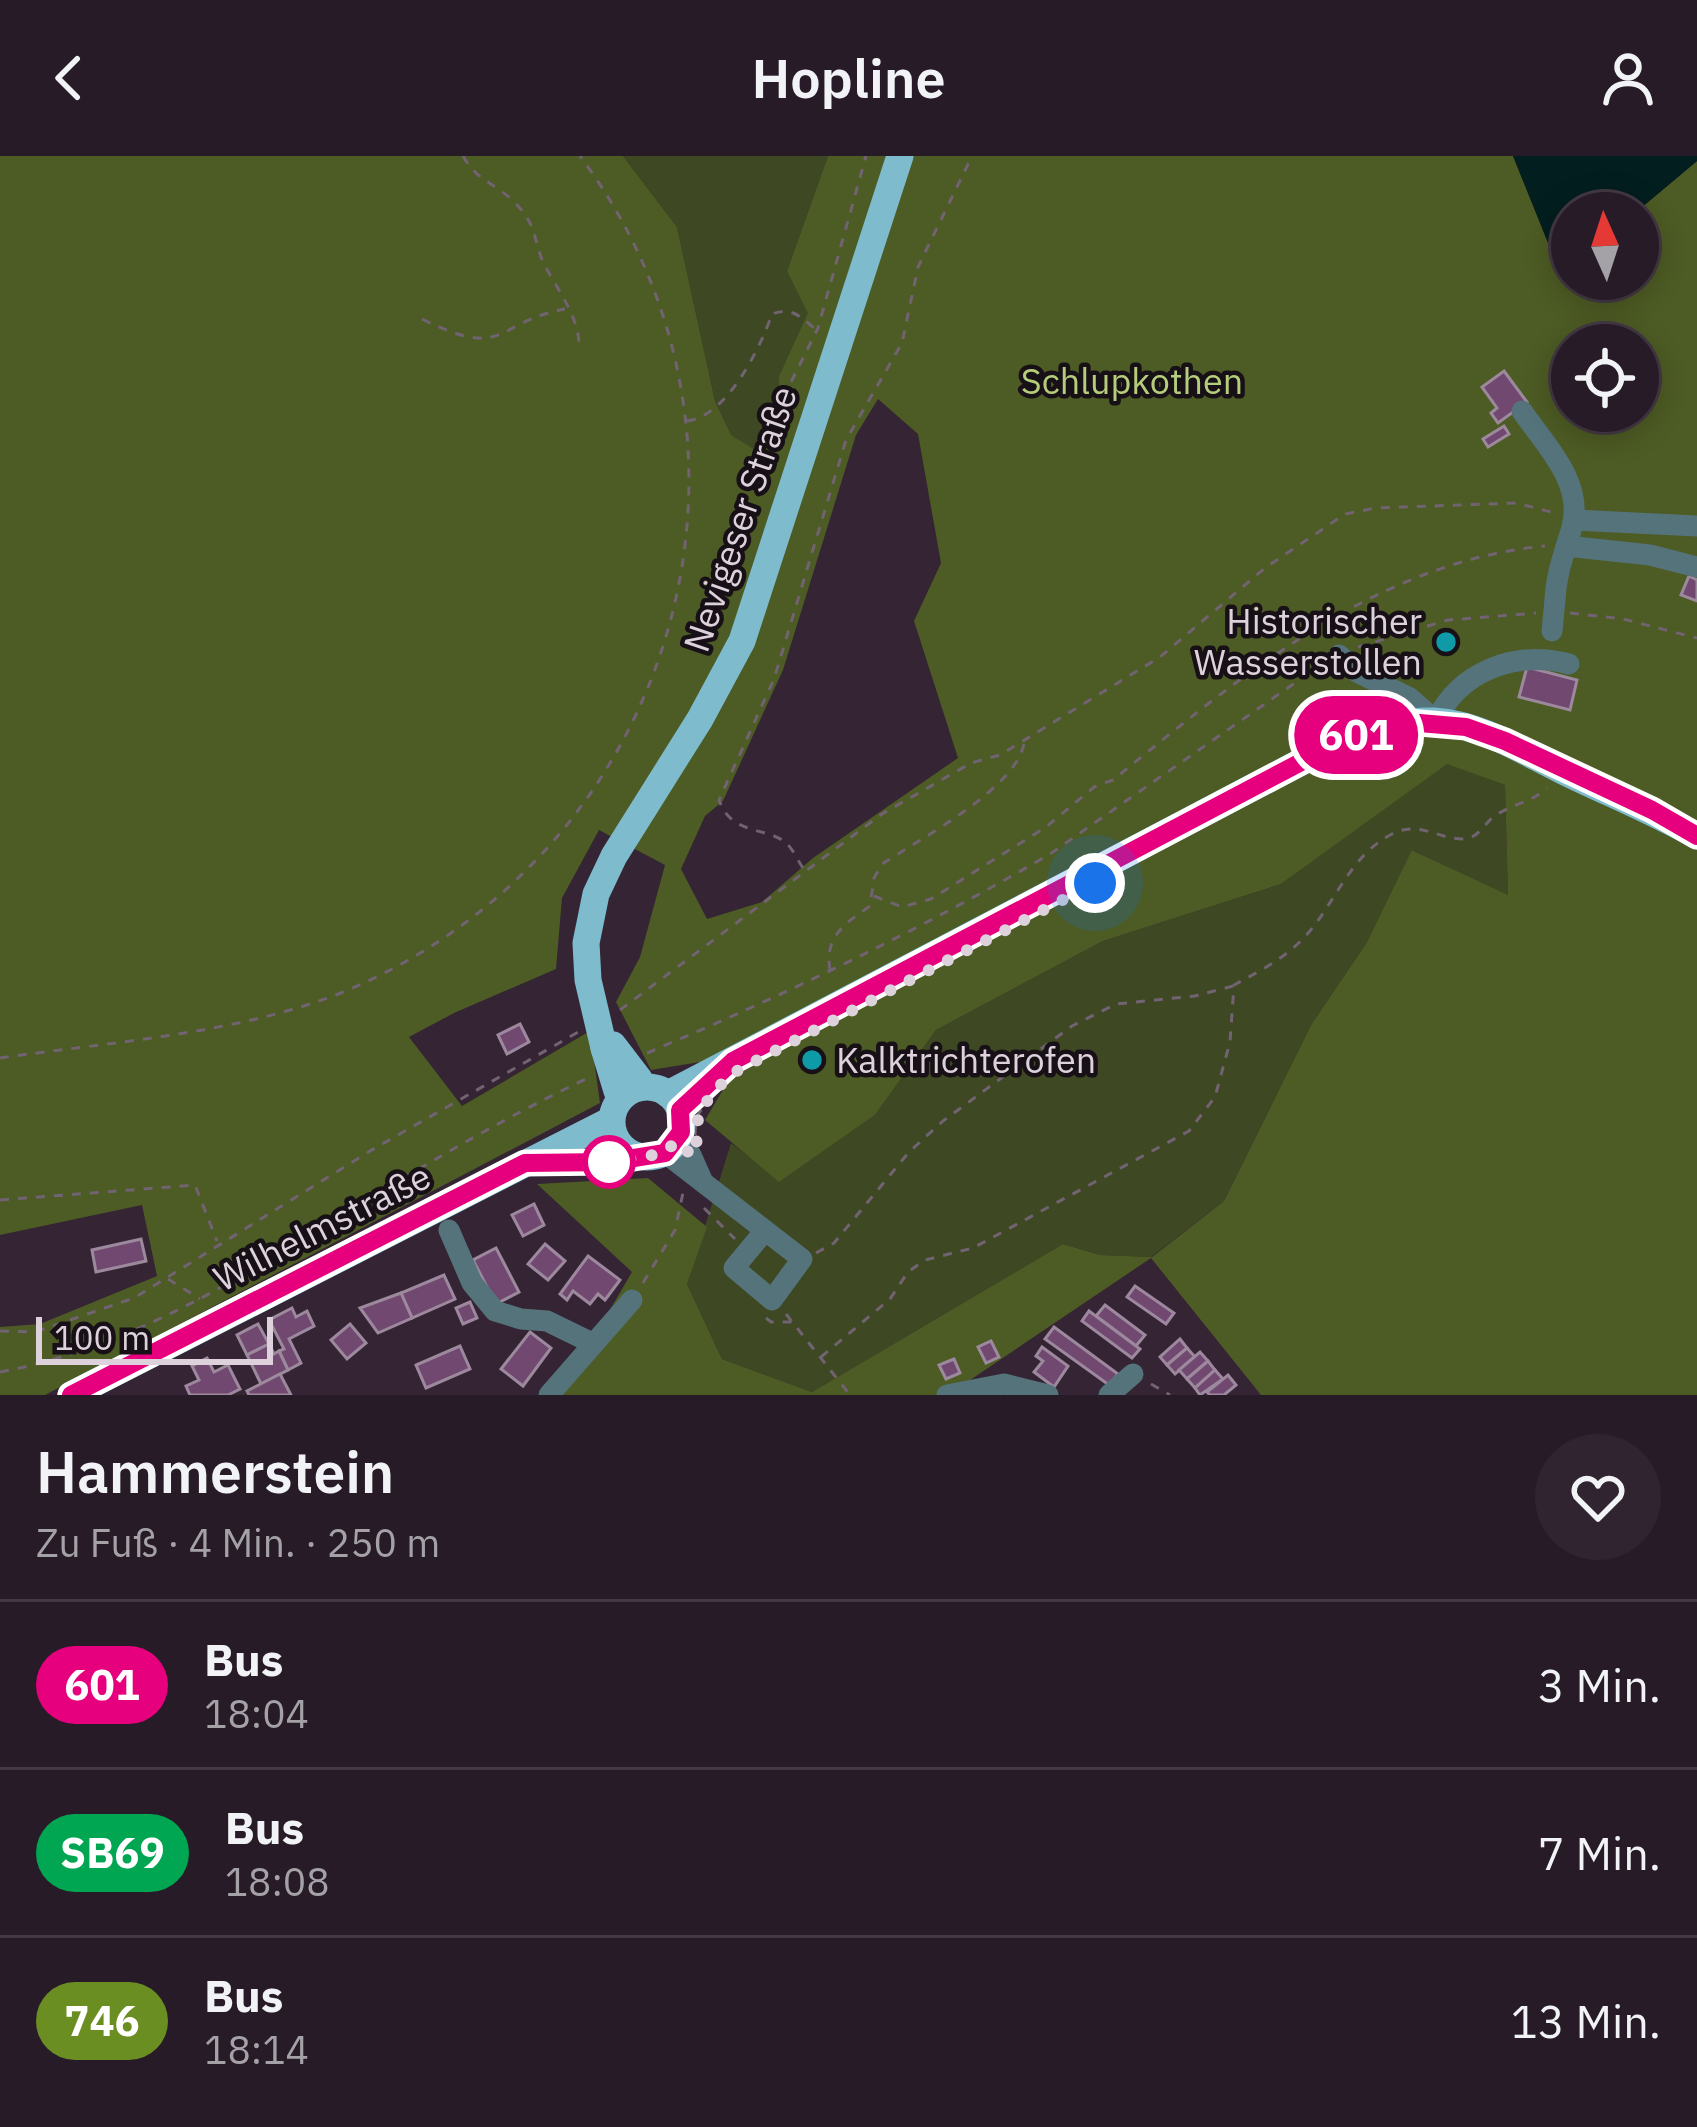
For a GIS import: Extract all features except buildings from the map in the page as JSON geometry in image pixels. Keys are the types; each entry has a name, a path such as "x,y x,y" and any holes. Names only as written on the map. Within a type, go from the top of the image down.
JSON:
{"main road":[{"name":"Nevigeser Straße","path":"647,1114 600,1036 586,943 596,894 742,641 900,156"},
{"path":"647,1114 733,1061 1343,740 1383,726 1436,722 1505,741 1697,836"},
{"name":"Wilhelmstraße","path":"71,1395 534,1159 647,1114"}],"street":[{"path":"1339,655 1357,672 1410,698 1436,722 1451,696 1489,670 1521,658 1558,661 1552,631 1557,571 1574,520 1571,483 1522,411"},
{"path":"1574,520 1697,526"},
{"path":"1566,546 1697,567"},
{"path":"534,1159 609,1162 647,1114 693,1184 802,1259 772,1300 734,1268 763,1233"},
{"path":"448,1230 480,1297 495,1311 548,1321 592,1343"},
{"path":"549,1395 632,1300"},
{"path":"1109,1395 1133,1374"},
{"path":"947,1395 1004,1384 1048,1395"}],"path":[{"path":"464,156 475,176 511,198 537,231 543,263 560,289 579,344"},
{"path":"0,1058 212,1025 305,1004 361,984 452,932 523,877 596,788 651,682 680,578 689,487 685,422 672,345 656,294 617,211 580,156"},
{"path":"789,431 792,417 786,392 817,330 866,156"},
{"path":"804,869 784,841 748,829 723,812 718,800 774,679 846,440 902,343 918,267 972,156"},
{"path":"422,319 479,340 497,338 535,317 567,309"},
{"path":"685,422 702,420 717,409 753,358 772,314 785,309 797,313 817,330"},
{"path":"0,1331 35,1332 134,1298 218,1243 600,1036 640,997 882,814 971,763 1000,755 1160,657 1265,568 1345,514 1376,508 1516,503 1574,520"},
{"path":"874,896 910,907 931,899 1046,826 1094,787 1113,780 1227,688 1386,589 1486,555 1566,546"},
{"path":"716,1090 697,1118 698,1150 647,1114 830,972 1050,854 1274,694 1339,655 1448,620 1532,614 1623,619 1697,638"},
{"path":"830,972 828,948 854,914 870,906 874,878 882,864 984,795 1022,756 1024,740"},
{"path":"802,1259 834,1243 909,1152 943,1121 1072,1025 1116,1004 1196,996 1234,986 1282,959 1310,931 1359,859 1396,831 1420,827 1465,840 1477,835 1493,817 1534,800 1564,772"},
{"path":"821,1358 890,1299 908,1272 925,1260 973,1248 1189,1131 1215,1097 1230,1042 1234,986"},
{"path":"0,1372 78,1354 200,1298 484,1130 586,1078"},
{"path":"632,1300 675,1231 693,1184"},
{"path":"0,1200 196,1185 218,1243"},
{"path":"167,1278 200,1298"},
{"path":"793,1322 850,1395"},
{"path":"1133,1374 1170,1395"}],"green space":[{"name":"Schlupkothen","path":"0,156 623,156 677,227 715,401 731,435 763,455 778,413 779,376 808,313 787,271 828,156 1513,156 1551,247 1551,300 1659,300 1659,193 1697,161 1697,1395 1261,1395 1151,1258 948,1395 560,1395 632,1272 537,1184 648,1178 707,1227 687,1284 722,1359 812,1392 1063,1244 1100,1255 1152,1257 1224,1201 1311,1025 1367,942 1412,850 1508,895 1505,785 1447,764 1281,884 1103,941 936,1030 875,1115 779,1182 705,1120 727,1083 700,1062 651,1070 616,1002 640,957 665,865 599,830 562,898 556,969 409,1037 462,1106 590,1031 600,1103 45,1395 0,1395 0,1327 40,1324 157,1276 142,1205 0,1235","holes":["878,399 918,434 941,563 914,621 958,758 813,858 762,902 707,919 681,869 705,816 723,801 783,670 856,435"]},
{"path":"623,156 828,156 787,271 809,313 779,376 778,413 764,456 731,436 715,401 677,227"},
{"path":"1447,763 1505,785 1508,896 1413,850 1367,942 1311,1025 1224,1201 1151,1257 1100,1255 1063,1244 812,1392 722,1359 687,1284 731,1143 780,1181 875,1115 936,1030 1103,941 1281,884"}],"shaded area":[{"path":"1513,156 1697,156 1659,193 1551,192 1550,248"}],"bus line":[{"name":"601","path":"71,1395 525,1163 609,1162 665,1153 681,1132 680,1110 733,1061 1343,740 1383,726 1436,722 1466,727 1652,810 1697,836"}],"place":[{"name":"Historischer Wasserstollen","path":"1446,642"},
{"name":"Kalktrichterofen","path":"812,1060"}],"route":[{"path":"609,1162 652,1157 676,1142 692,1155 698,1150 694,1135 701,1106 731,1074 1095,883"}]}
